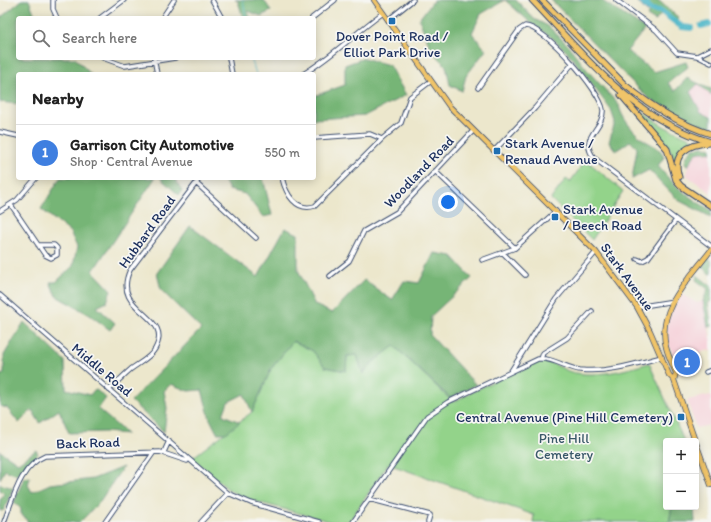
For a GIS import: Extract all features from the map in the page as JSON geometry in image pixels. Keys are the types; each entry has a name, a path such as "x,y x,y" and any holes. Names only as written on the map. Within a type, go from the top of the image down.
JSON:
{"highway":[{"path":"532,0 614,85 638,106 663,122 711,143"},
{"path":"542,0 620,80 639,97 665,115 711,134"},
{"path":"614,85 630,108 667,149 676,180 680,186 711,206"},
{"path":"711,143 696,144 686,149 680,157 677,167 678,174 683,183 711,202"}],"main road":[{"name":"Stark Avenue","path":"374,0 449,106 596,252 637,307 650,331 670,375 674,380"},
{"path":"695,438 674,380 676,374 666,348 664,328 667,313 674,301 711,250"},
{"path":"662,357 670,356"},
{"path":"699,450 711,484"}],"street":[{"path":"52,0 52,9 56,16"},
{"path":"103,16 124,0"},
{"path":"163,16 174,0"},
{"path":"212,0 221,16"},
{"path":"315,16 335,0"},
{"path":"388,20 413,0"},
{"path":"616,0 656,30 675,52 697,56 711,63"},
{"path":"306,72 334,54 360,30 383,13"},
{"path":"478,88 519,30 527,26 536,29 561,50 573,63 602,106 602,115 592,133 589,145 594,158 711,246"},
{"path":"697,56 711,49"},
{"path":"108,60 125,66 154,60 157,72"},
{"path":"229,60 232,72"},
{"path":"494,151 535,108 573,63"},
{"path":"282,180 285,190 294,202 307,208 315,206 403,120 406,104 410,97 431,81"},
{"name":"Woodland Road","path":"330,276 349,261 364,231 394,215 474,131"},
{"path":"0,132 16,136"},
{"path":"316,138 370,134 382,140"},
{"path":"435,171 515,248"},
{"path":"0,211 11,205 24,194 34,180"},
{"path":"196,182 256,238"},
{"name":"Hubbard Road","path":"109,390 128,372 149,357 155,349 158,340 155,324 130,300 126,286 130,270 196,182"},
{"path":"11,205 38,246 47,257 53,258 57,255 57,248 54,245 38,246"},
{"path":"482,260 515,248 556,211"},
{"path":"637,259 642,261 648,258 676,220"},
{"path":"510,372 556,299 596,252"},
{"path":"503,253 525,275"},
{"name":"Middle Road","path":"0,295 169,441 190,462"},
{"path":"637,307 674,301"},
{"path":"541,359 543,353 567,338 592,312"},
{"path":"353,522 427,416 448,402 510,372 541,359 573,368 593,370 617,368 662,357"},
{"path":"706,372 711,370"},
{"path":"164,452 169,441"},
{"path":"105,522 154,452"},
{"name":"Back Road","path":"4,522 25,473 41,457 55,454 164,452 190,462"},
{"path":"190,462 228,493 251,503 317,522"},
{"path":"201,522 228,493"},
{"path":"368,499 430,515 428,522"}],"shaded area":[{"path":"698,84 711,95 711,117 701,112 690,92"},
{"path":"696,152 711,153 711,193 686,175 688,166"},
{"path":"681,294 697,303 703,301 711,339 711,350 701,352 703,368 680,374 669,344 667,331 668,320"},
{"path":"711,395 711,425 696,428 687,400"}],"green space":[{"path":"22,0 29,0 35,16 16,16 16,60 77,60 89,72 16,72 16,104 0,102 0,18"},
{"path":"235,0 264,0 271,11 261,16 248,11 249,16 242,16 238,1"},
{"path":"434,0 505,0 481,14 472,33 486,50 466,76 462,91 450,85 446,66 432,52 419,19"},
{"path":"505,0 516,0 534,19 548,26 567,44 588,71 619,105 626,122 633,130 642,139 660,150 664,157 658,166 682,191 711,210 711,217 678,200 649,170 632,179 637,148 630,141 616,151 609,142 615,122 611,110 570,55 551,37 532,24"},
{"path":"551,0 601,0 645,29 627,51 654,72 686,62 688,67 668,83 675,91 687,78 710,89 711,88 711,95 698,84 690,92 701,112 711,117 711,127 691,122 648,98"},
{"path":"647,0 658,0 679,18 677,24 663,12 655,21 647,16 651,10"},
{"path":"364,58 389,65 406,95 365,116 316,119 316,95 345,85 345,65"},
{"path":"636,109 665,127 697,141 680,153 678,177 673,155 668,145 635,110"},
{"path":"693,148 711,148 711,153 699,152 695,155 688,166 685,163 686,157"},
{"path":"586,160 623,191 592,240 551,199 566,179 570,182"},
{"path":"59,180 154,180 93,271 111,290 107,302 97,307 115,323 110,330 90,315 56,296 50,282 56,282 73,266 77,247 70,232 41,209"},
{"path":"162,180 176,180 182,191 179,195"},
{"path":"224,180 263,180 272,215 263,217 245,194 229,190"},
{"path":"190,226 258,277 285,228 298,234 298,270 315,305 332,313 364,280 392,300 404,281 419,283 434,253 452,256 472,278 431,316 430,335 476,385 450,398 394,346 373,362 363,374 357,355 347,356 346,371 325,367 313,351 293,341 271,369 252,412 244,394 228,402 223,415 240,422 226,433 217,433 210,419 202,390 188,391 171,384 164,391 167,408 164,432 131,401 201,329 161,290 157,273"},
{"path":"708,258 711,260 711,275 702,267"},
{"path":"697,275 711,286 711,301 708,303 711,326 708,327 703,301 708,289 696,280"},
{"path":"24,322 65,361 66,389 90,395 95,389 106,398 98,409 127,434 105,432 69,433 59,410 40,423 32,410 19,423 7,408 0,406 0,375 4,374 4,355"},
{"name":"Pine Hill Cemetery","path":"293,341 313,351 325,367 346,371 347,356 357,355 363,373 373,362 394,346 453,402 524,367 542,362 553,364 567,371 581,374 601,374 621,371 649,363 683,438 663,438 663,510 671,510 669,522 533,522 534,515 388,464 349,522 332,522 250,500 228,489 192,458 252,412 271,369"},
{"path":"36,450 38,454 17,475 5,470 0,479 0,451 18,463"},
{"path":"123,467 98,504 80,522 27,522 27,519 21,515 21,509 14,502 24,478 30,477 28,485 32,492 50,484 93,479"},
{"path":"0,484 13,488 4,510 0,511 0,500 4,494 0,490"},
{"path":"671,510 694,510 695,522 669,522"}],"water":[{"path":"636,0 647,0 651,10 647,12"}],"waterway":[{"path":"243,0 246,16"},
{"path":"644,0 651,10 661,11 682,27 691,28"},
{"path":"701,26 709,24"},
{"path":"252,60 255,72"}],"place":[{"name":"Dover Point Road / Elliot Park Drive","path":"392,21"},
{"name":"Stark Avenue / Renaud Avenue","path":"497,151"},
{"name":"Stark Avenue / Beech Road","path":"555,217"},
{"name":"Garrison City Automotive","path":"687,362"},
{"name":"Central Avenue (Pine Hill Cemetery)","path":"681,417"}]}
